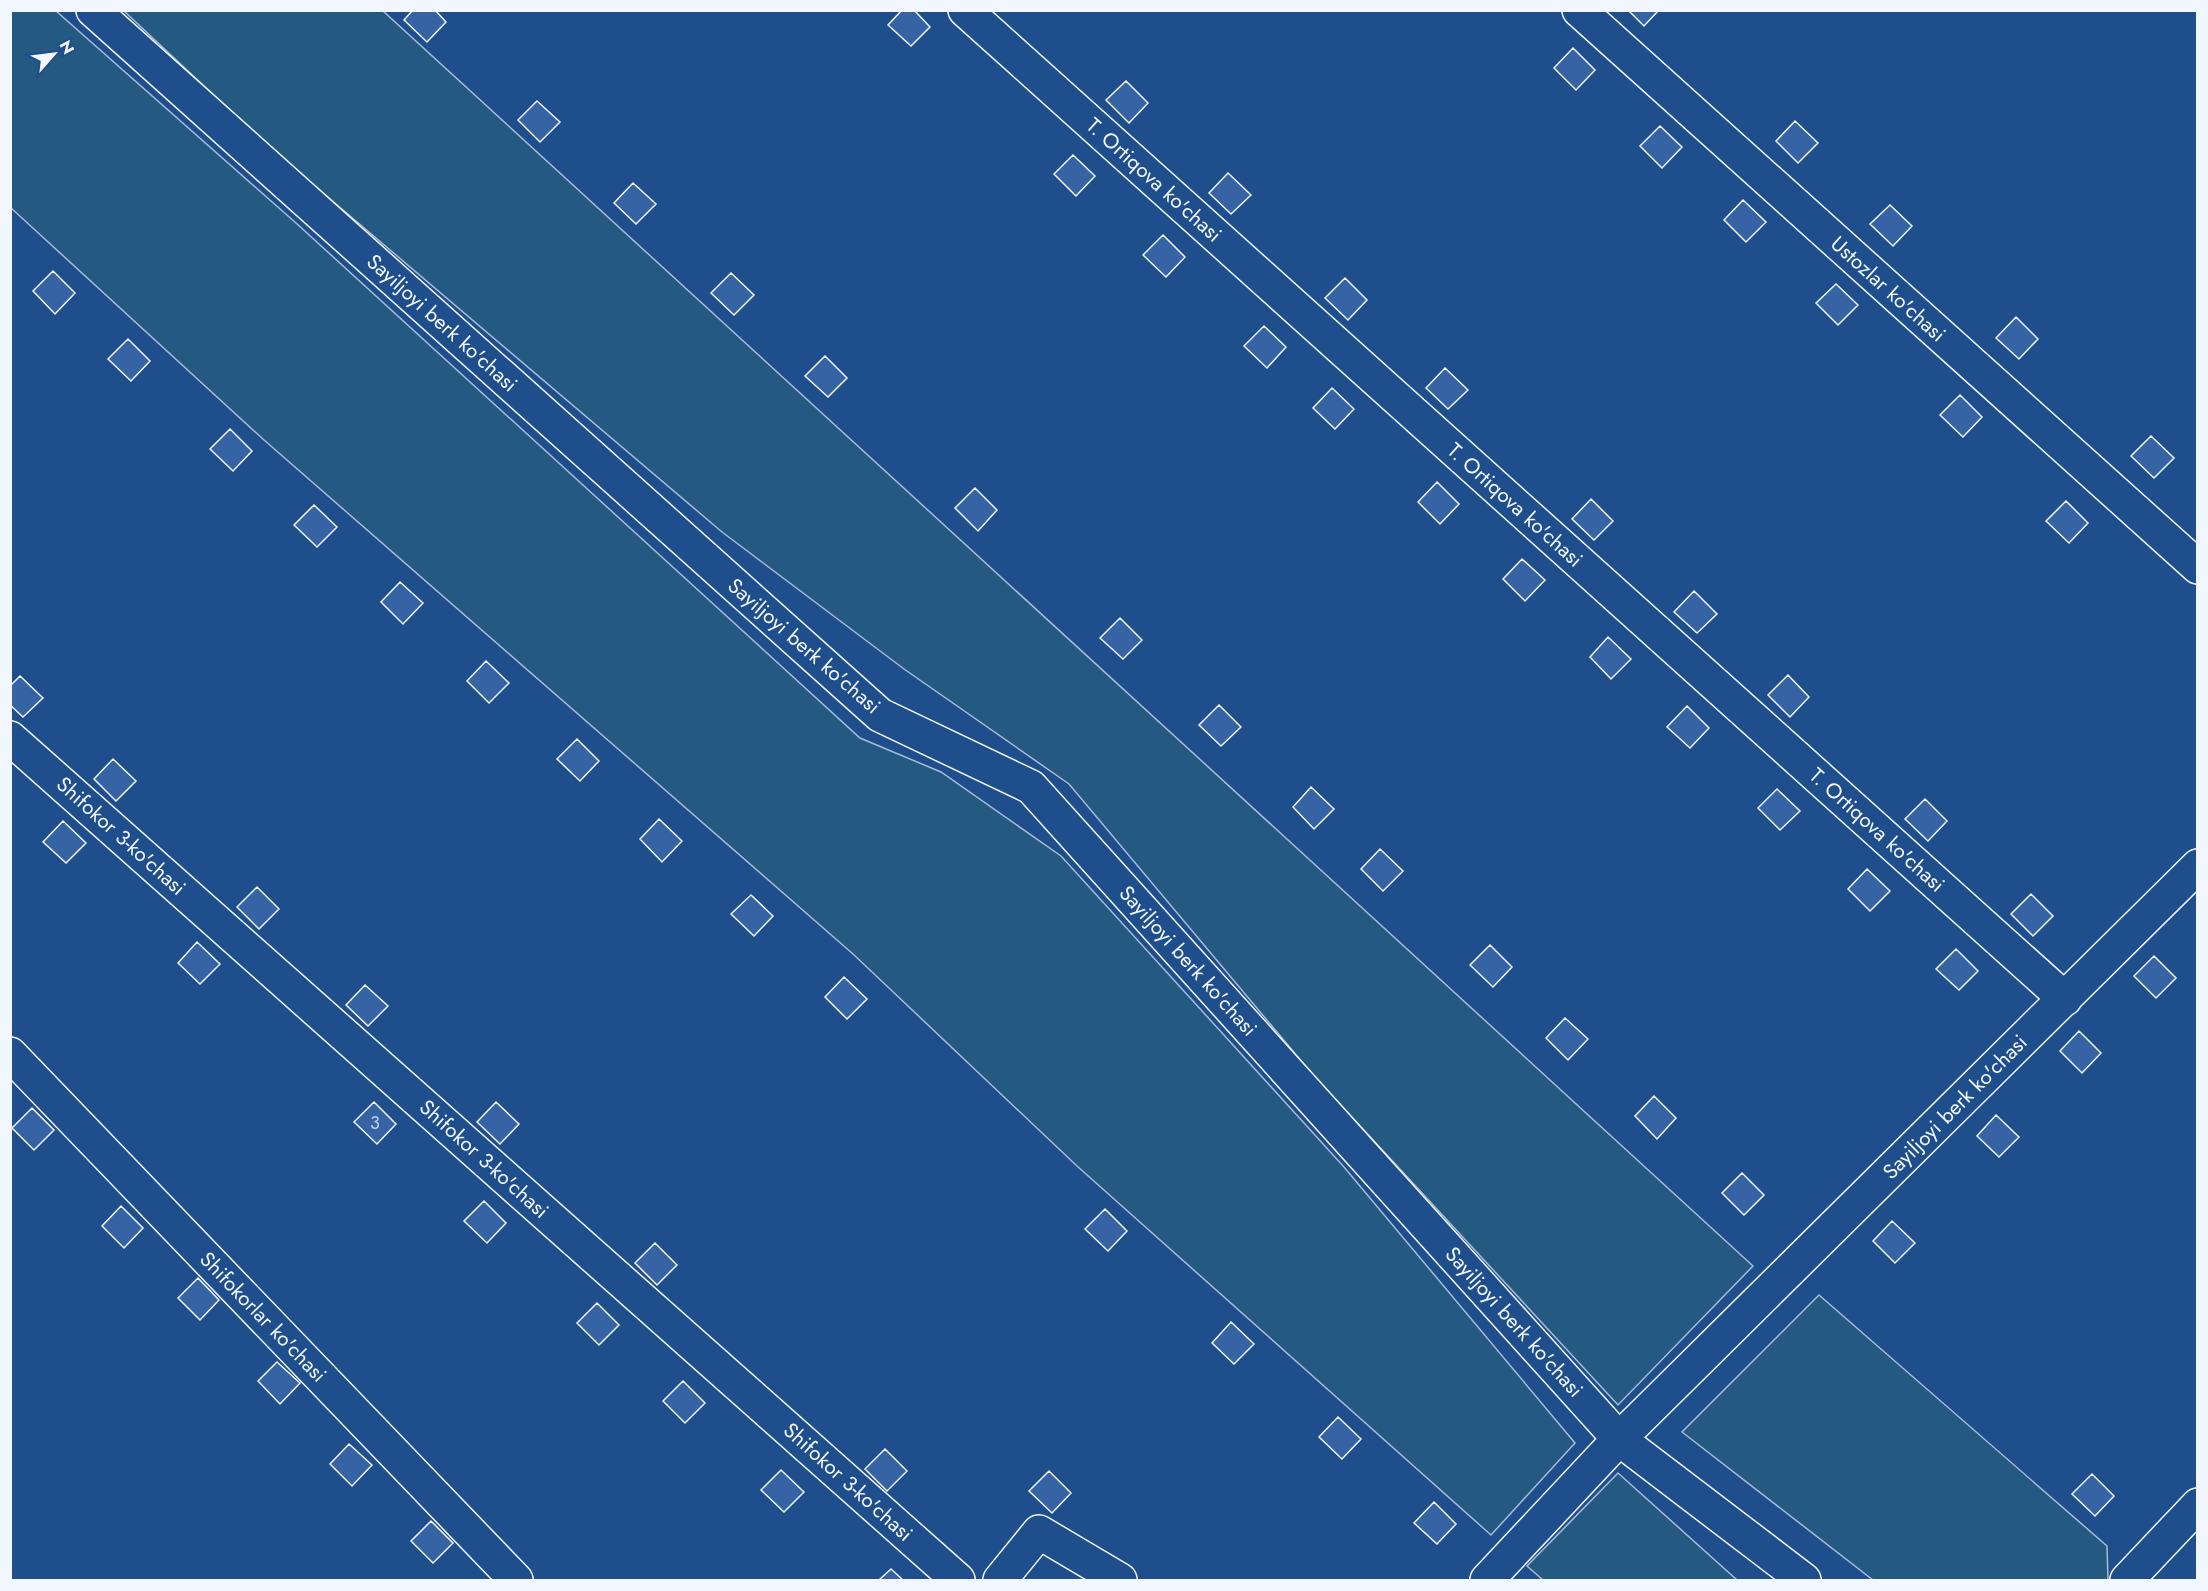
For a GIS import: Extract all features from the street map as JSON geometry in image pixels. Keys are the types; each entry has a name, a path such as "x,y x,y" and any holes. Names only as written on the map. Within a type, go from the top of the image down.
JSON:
{"street":[{"name":"Sayiljoyi berk ko'chasi","path":"93,10 880,714 1031,788 1619,1439 2198,866"},
{"name":"T. Ortiqova ko'chasi","path":"965,10 2065,999"},
{"name":"Ustozlar ko'chasi","path":"1579,10 2198,567"},
{"name":"Shifokor 3-ko'chasi","path":"10,738 958,1581"},
{"name":"Shifokorlar ko'chasi","path":"10,1054 516,1581"},
{"path":"1487,1581 1619,1439 1804,1581"},
{"path":"2127,1581 2198,1505"},
{"path":"1000,1581 1040,1532 1120,1581"}],"shaded area":[{"path":"10,11 56,11 296,223 860,738 941,772 1061,856 1344,1167 1575,1443 1491,1535 1077,1166 853,954 264,440 11,208"},
{"path":"124,11 383,11 1753,1266 1618,1405 1313,1075 1069,784 904,669 722,532 270,148"},
{"path":"1819,1295 2107,1546 2108,1580 1873,1580 1682,1432"},
{"path":"1618,1473 1737,1580 1543,1580 1527,1566"}],"building":[{"path":"413,10 435,10 446,22 427,42 404,20"},
{"path":"902,10 914,10 930,27 911,46 888,25"},
{"path":"1628,10 1659,10 1644,26"},
{"path":"1573,48 1595,70 1576,90 1554,68"},
{"path":"1126,81 1148,103 1129,123 1106,100"},
{"path":"537,101 560,122 540,142 518,120"},
{"path":"1795,121 1818,143 1798,163 1776,141"},
{"path":"1660,126 1682,147 1662,168 1640,146"},
{"path":"1073,155 1095,176 1076,196 1054,174"},
{"path":"1228,173 1251,195 1231,214 1209,193"},
{"path":"633,183 656,204 636,224 614,203"},
{"path":"1743,200 1766,222 1746,242 1724,220"},
{"path":"1890,205 1912,226 1893,246 1870,224"},
{"path":"1163,235 1185,257 1166,277 1143,255"},
{"path":"53,271 75,293 55,314 33,291"},
{"path":"731,273 754,295 734,315 711,293"},
{"path":"1345,278 1367,300 1348,320 1325,298"},
{"path":"1836,284 1858,305 1838,325 1816,303"},
{"path":"2016,317 2038,339 2019,359 1996,338"},
{"path":"1264,326 1286,347 1267,368 1244,346"},
{"path":"128,339 150,361 131,381 108,359"},
{"path":"825,356 847,378 828,397 805,376"},
{"path":"1445,368 1468,390 1448,409 1426,388"},
{"path":"1332,388 1354,409 1335,429 1313,408"},
{"path":"1960,395 1982,417 1963,437 1940,415"},
{"path":"230,429 252,451 233,471 210,449"},
{"path":"2151,436 2174,458 2154,478 2131,456"},
{"path":"1437,482 1459,504 1440,524 1418,502"},
{"path":"975,488 997,510 978,531 955,508"},
{"path":"1591,499 1613,521 1594,540 1572,519"},
{"path":"2066,501 2088,523 2069,543 2046,521"},
{"path":"314,505 337,527 317,547 294,525"},
{"path":"1522,559 1545,580 1525,601 1503,579"},
{"path":"400,582 423,603 403,624 381,602"},
{"path":"1694,591 1717,614 1697,633 1674,612"},
{"path":"1120,618 1142,640 1123,659 1100,638"},
{"path":"1608,637 1631,659 1611,679 1590,657"},
{"path":"486,661 509,683 489,703 467,681"},
{"path":"1788,675 1809,697 1790,717 1768,695"},
{"path":"20,676 43,698 23,717 10,705 10,686"},
{"path":"1219,705 1241,727 1221,746 1199,725"},
{"path":"1687,706 1709,728 1690,748 1667,727"},
{"path":"577,739 599,761 580,781 557,759"},
{"path":"113,759 136,781 116,801 94,779"},
{"path":"1311,787 1334,809 1314,829 1293,807"},
{"path":"1777,789 1800,811 1780,830 1758,808"},
{"path":"1925,799 1947,821 1928,841 1905,819"},
{"path":"659,819 682,841 662,862 640,839"},
{"path":"63,821 86,843 66,863 43,842"},
{"path":"1380,849 1403,871 1383,891 1361,869"},
{"path":"1867,869 1890,891 1870,911 1848,889"},
{"path":"257,887 279,909 259,929 237,907"},
{"path":"2031,894 2053,916 2033,936 2011,914"},
{"path":"751,895 773,916 754,936 731,914"},
{"path":"197,942 220,964 200,984 178,963"},
{"path":"1490,945 1512,967 1493,987 1470,965"},
{"path":"1956,949 1978,971 1959,990 1936,969"},
{"path":"2154,956 2176,978 2156,998 2134,976"},
{"path":"844,977 867,999 847,1019 825,997"},
{"path":"365,985 388,1006 368,1026 346,1005"},
{"path":"1565,1018 1588,1039 1568,1060 1546,1038"},
{"path":"2079,1031 2101,1053 2082,1073 2060,1051"},
{"path":"1654,1096 1676,1118 1657,1139 1635,1116"},
{"path":"374,1102 396,1124 377,1144 354,1122"},
{"path":"496,1102 519,1124 500,1144 477,1122"},
{"path":"32,1108 54,1130 34,1150 12,1128"},
{"path":"1996,1115 2019,1137 1999,1157 1977,1136"},
{"path":"1742,1173 1764,1195 1744,1215 1722,1193"},
{"path":"484,1201 506,1223 487,1243 464,1221"},
{"path":"121,1206 143,1228 124,1248 102,1226"},
{"path":"1105,1209 1127,1231 1108,1251 1085,1229"},
{"path":"1892,1221 1915,1243 1895,1263 1873,1241"},
{"path":"655,1243 677,1265 657,1285 635,1263"},
{"path":"198,1278 219,1300 200,1320 178,1298"},
{"path":"597,1303 619,1325 599,1345 577,1323"},
{"path":"1231,1322 1254,1344 1234,1364 1212,1343"},
{"path":"277,1362 300,1383 280,1404 258,1381"},
{"path":"683,1381 705,1403 685,1423 663,1401"},
{"path":"1338,1417 1361,1439 1342,1459 1319,1437"},
{"path":"349,1444 372,1465 352,1486 330,1464"},
{"path":"885,1449 907,1471 887,1491 865,1469"},
{"path":"781,1470 804,1492 784,1512 761,1490"},
{"path":"1049,1471 1071,1493 1052,1513 1029,1491"},
{"path":"2092,1474 2114,1496 2095,1516 2072,1494"},
{"path":"1434,1502 1456,1524 1437,1544 1414,1523"},
{"path":"431,1521 453,1543 433,1563 411,1541"},
{"path":"891,1569 903,1580 879,1580"}]}
